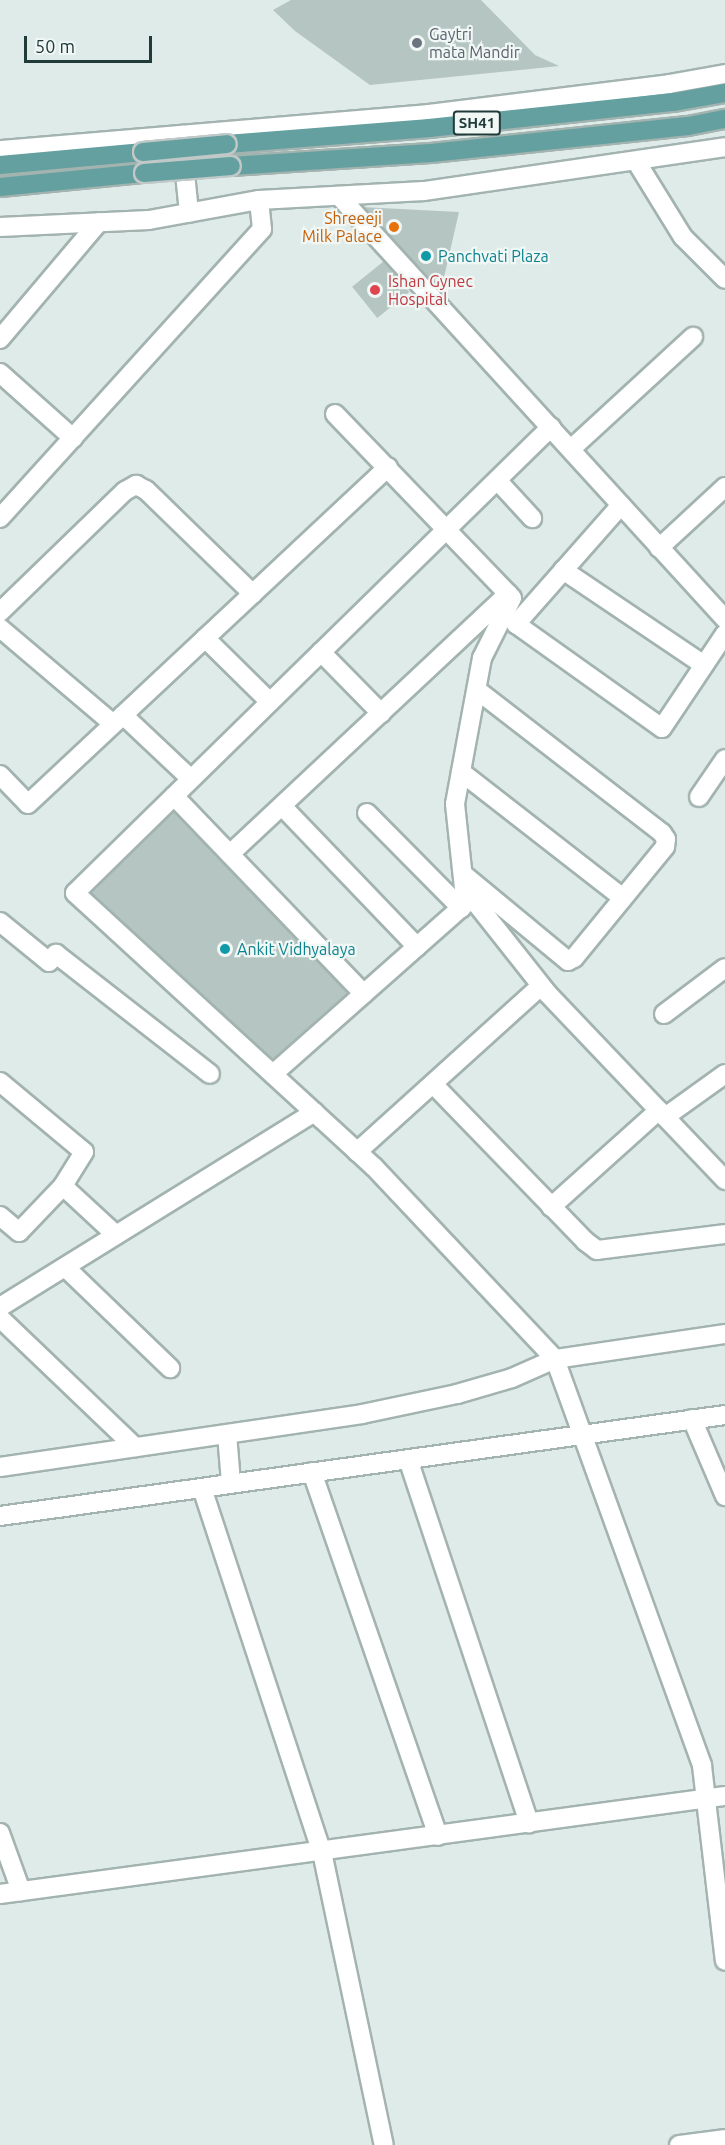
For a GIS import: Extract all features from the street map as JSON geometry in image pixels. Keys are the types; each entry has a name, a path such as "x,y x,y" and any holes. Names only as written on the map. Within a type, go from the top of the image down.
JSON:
{"main road":[{"name":"SH41","path":"0,165 429,128 674,102 725,93"},
{"name":"SH41","path":"0,187 231,166 431,153 688,126 725,119"}],"street":[{"path":"0,150 429,114 669,84 725,74"},
{"path":"181,135 189,213"},
{"path":"0,227 148,220 259,200 435,189 725,147"},
{"path":"636,161 683,237 725,279"},
{"path":"339,196 725,619"},
{"path":"0,518 262,229 259,200"},
{"path":"0,339 99,222"},
{"path":"571,449 693,337"},
{"path":"0,373 73,438"},
{"path":"335,414 512,598 483,657 455,804 466,903"},
{"path":"551,427 75,892 357,1152 555,1359 702,1766 725,1961"},
{"path":"0,775 28,804 388,467"},
{"path":"497,480 532,518"},
{"path":"0,612 125,491 136,485 146,490 253,594"},
{"path":"659,548 725,488"},
{"path":"621,505 516,624 662,728 725,634"},
{"path":"563,570 704,665"},
{"path":"230,854 508,594"},
{"path":"0,628 190,779"},
{"path":"205,638 270,702"},
{"path":"321,652 381,712"},
{"path":"462,874 568,961 574,958 623,898 664,847 666,840 662,833 477,690"},
{"path":"699,797 725,759"},
{"path":"461,772 623,898"},
{"path":"174,796 364,994"},
{"path":"282,806 417,947"},
{"path":"367,813 466,903 725,1180"},
{"path":"273,1074 466,903"},
{"path":"0,922 49,962 57,954 210,1074"},
{"path":"664,1014 725,968"},
{"path":"357,1152 542,986"},
{"path":"551,1207 662,1114 725,1074"},
{"path":"0,1082 84,1152 63,1186 19,1232 0,1216"},
{"path":"433,1084 551,1207 597,1250 725,1234"},
{"path":"0,1307 314,1112"},
{"path":"63,1186 116,1235"},
{"path":"65,1267 170,1368"},
{"path":"0,1318 135,1447"},
{"path":"0,1467 362,1414 457,1394 512,1378 555,1359 725,1334"},
{"path":"0,1516 725,1415"},
{"path":"692,1419 725,1496"},
{"path":"227,1434 231,1484"},
{"path":"408,1459 529,1823"},
{"path":"312,1472 438,1836"},
{"path":"202,1488 322,1852 384,2145"},
{"path":"0,1894 725,1796"},
{"path":"0,1833 21,1891"},
{"path":"679,2145 725,2139"}],"building":[{"name":"Gaytri mata Mandir","path":"291,0 481,0 535,55 559,66 370,85 295,31 273,10"},
{"name":"Panchvati Plaza","path":"361,207 459,212 439,299"},
{"path":"384,261 409,292 377,318 352,287"},
{"name":"Ankit Vidhyalaya","path":"180,803 356,1000 278,1069 81,898"}],"place":[{"name":"Gaytri mata Mandir","path":"417,43"},
{"name":"Shreeeji Milk Palace","path":"394,227"},
{"name":"Panchvati Plaza","path":"426,256"},
{"name":"Ishan Gynec Hospital","path":"375,290"},
{"name":"Ankit Vidhyalaya","path":"225,949"}]}
